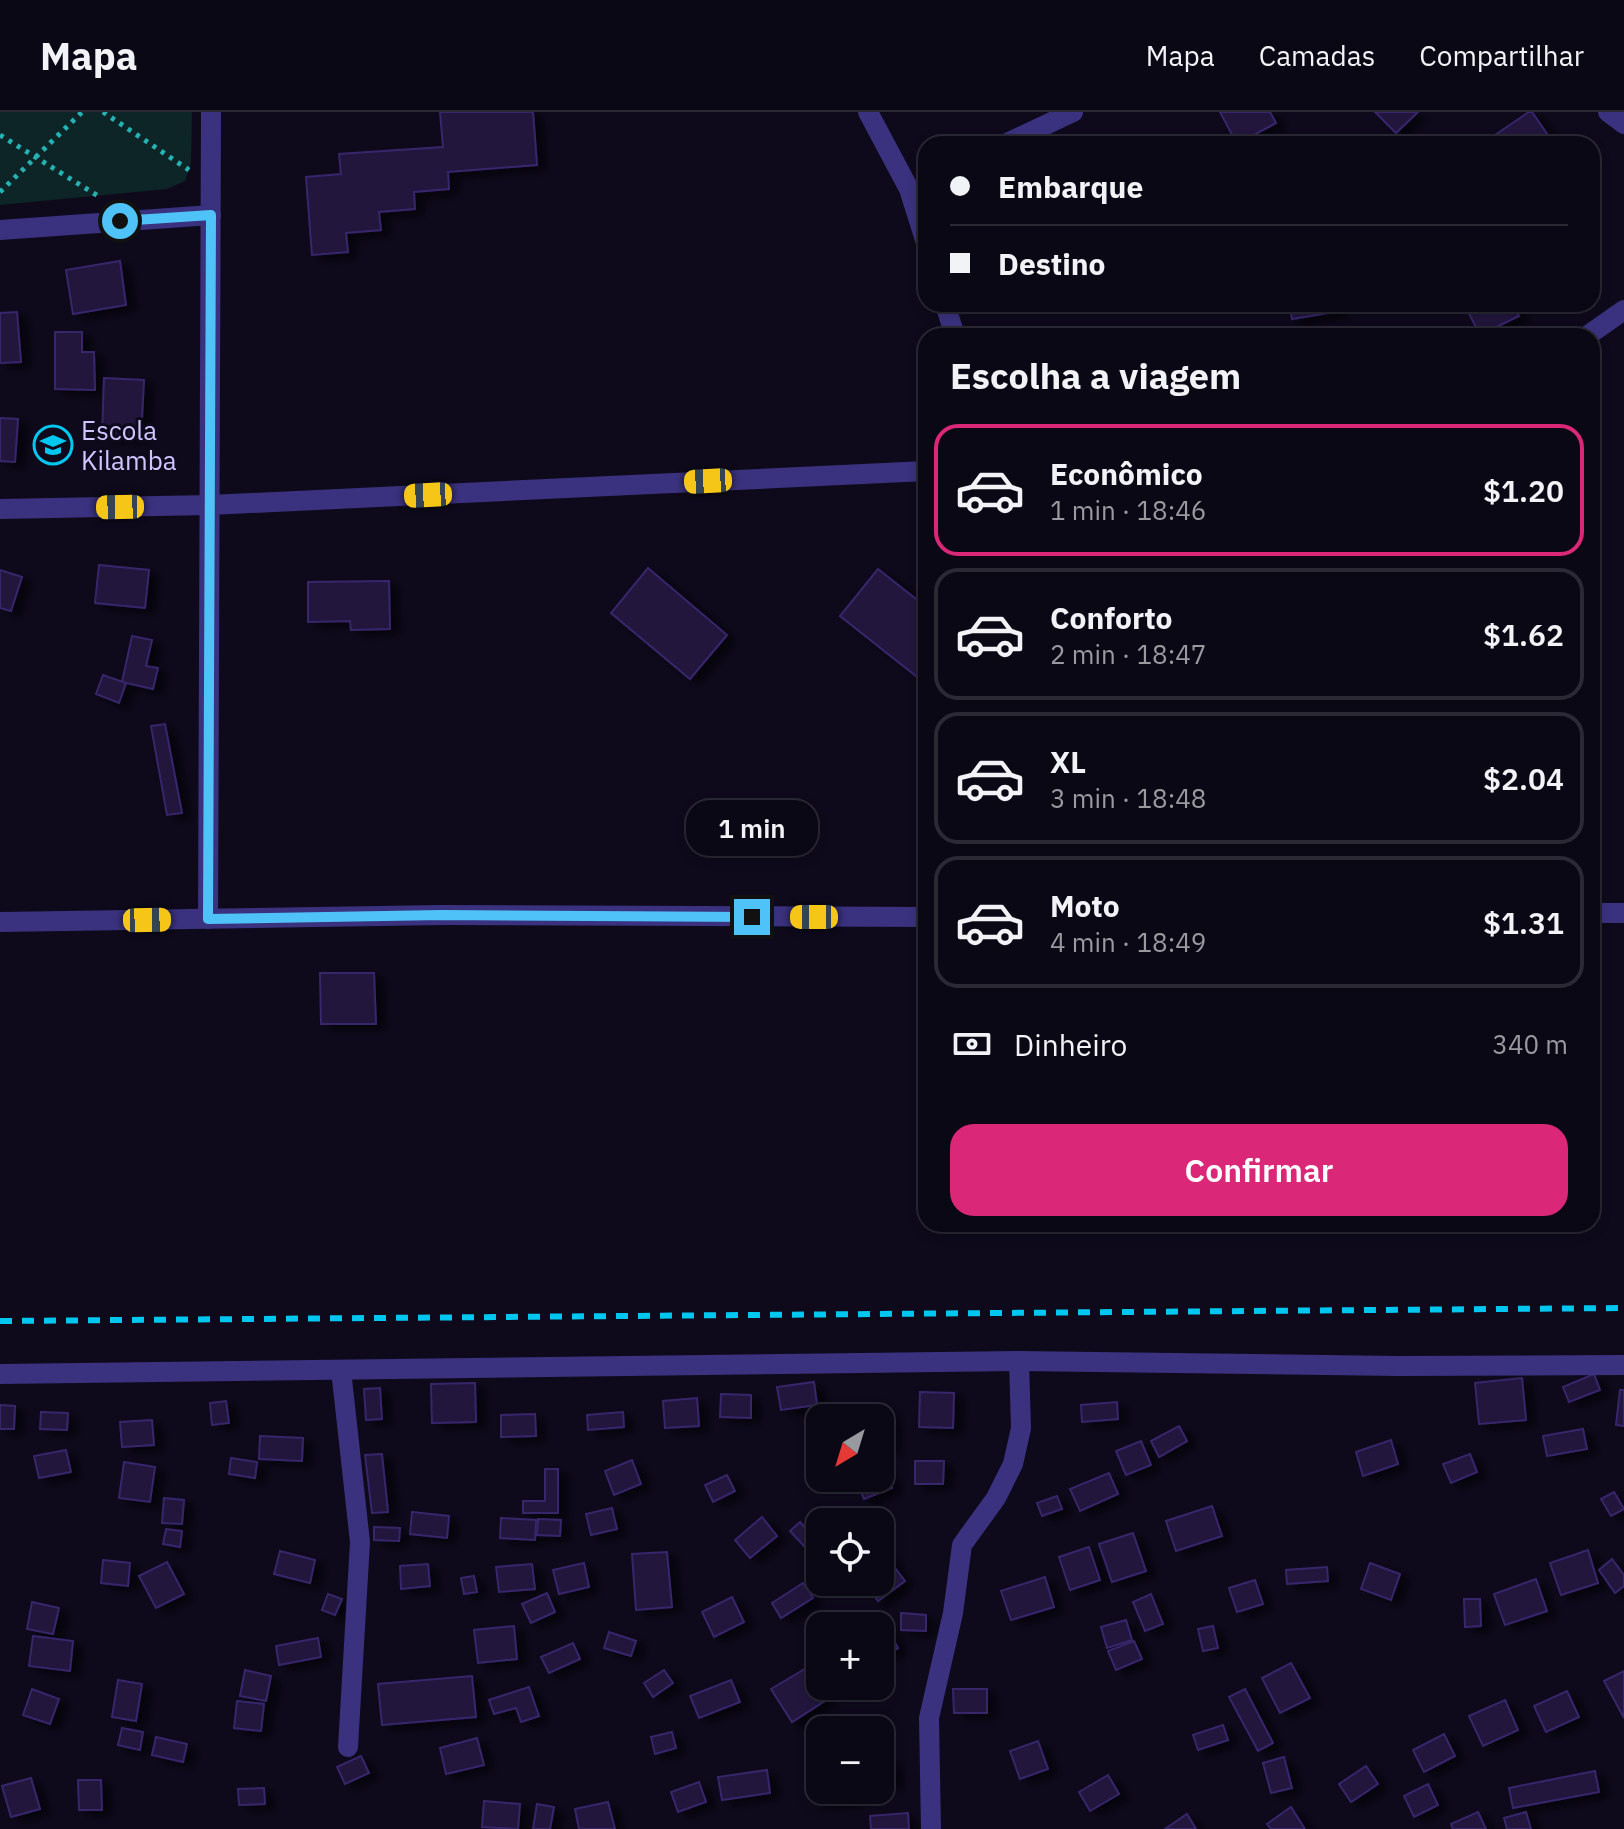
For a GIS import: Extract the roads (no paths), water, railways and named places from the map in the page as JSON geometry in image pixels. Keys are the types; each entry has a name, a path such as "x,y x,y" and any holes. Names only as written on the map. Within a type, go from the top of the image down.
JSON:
{"street":[{"path":"208,919 211,112"},
{"path":"868,112 918,185"},
{"path":"1022,136 1073,112"},
{"path":"1608,112 1624,124"},
{"path":"0,230 211,215"},
{"path":"1598,328 1624,310"},
{"path":"0,509 210,505 918,471"},
{"path":"1600,913 1624,913"},
{"path":"0,922 442,915 918,917"},
{"path":"931,1829 929,1718 953,1613 962,1545 996,1498 1013,1464 1021,1428 1019,1361"},
{"path":"0,1374 1019,1361 1398,1366 1624,1365"},
{"path":"341,1370 360,1542 348,1747"}],"railway":[{"path":"0,1321 1624,1308"}],"place":[{"name":"Escola Kilamba","path":"53,445"}]}
